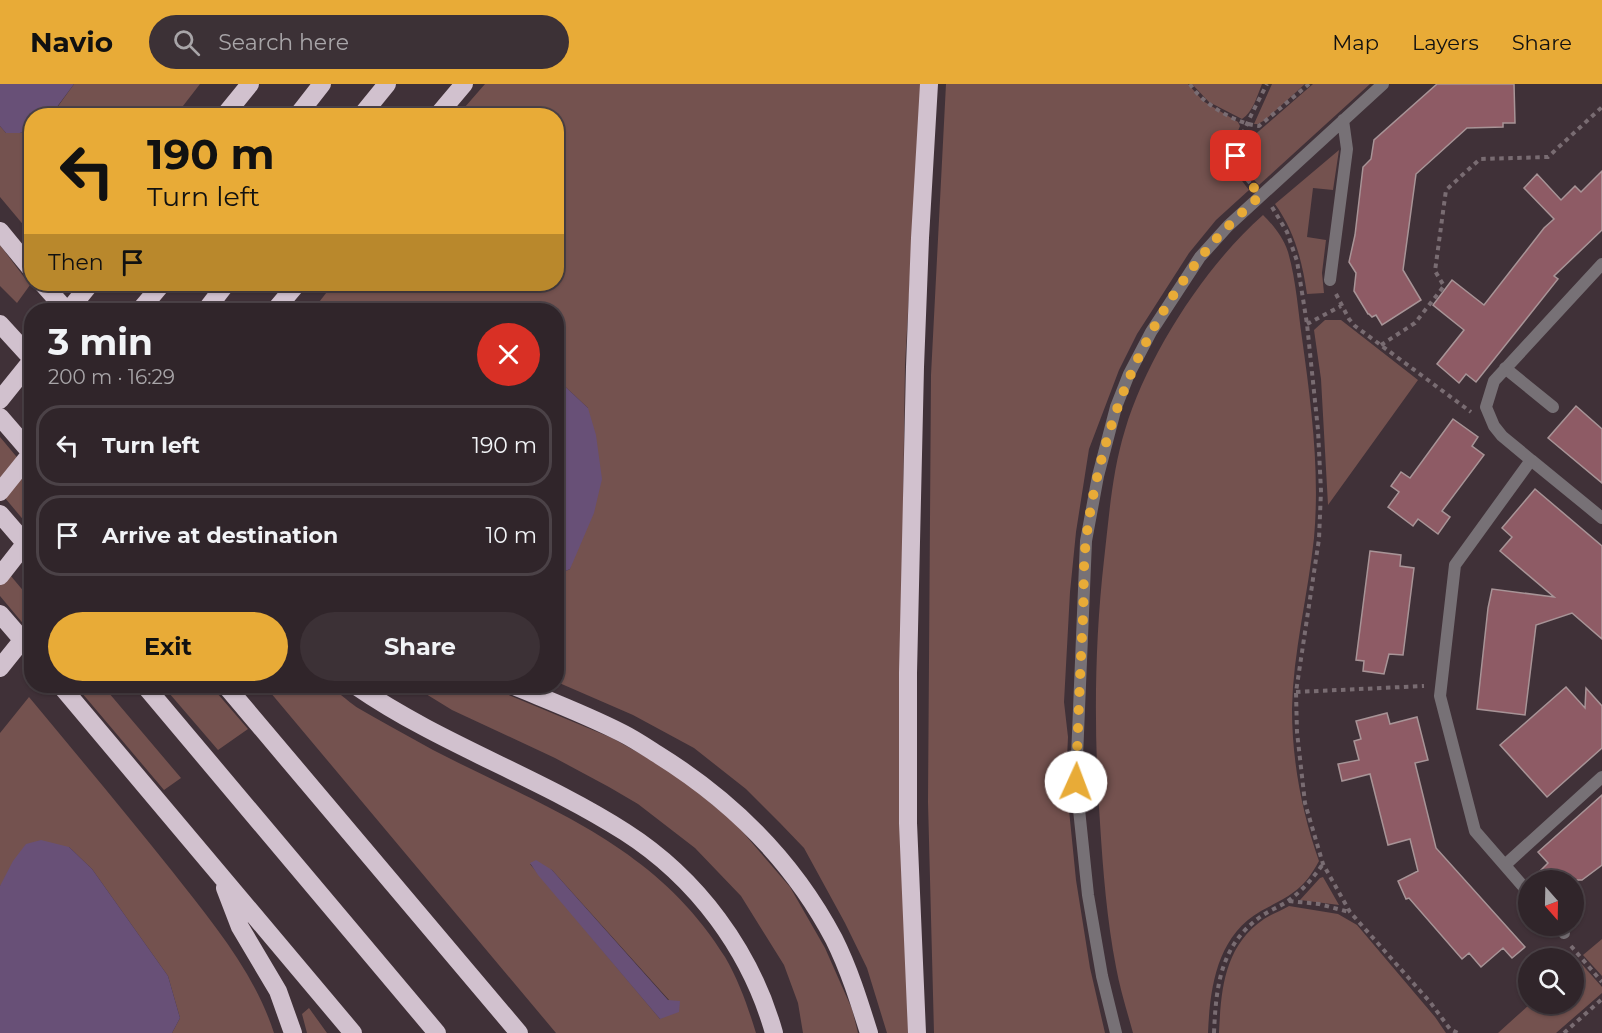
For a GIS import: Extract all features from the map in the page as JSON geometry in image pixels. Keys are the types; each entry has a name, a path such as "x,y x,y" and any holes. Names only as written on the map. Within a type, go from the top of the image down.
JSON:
{"highway":[{"path":"303,108 322,84"},
{"path":"368,108 387,84"},
{"path":"443,108 464,84"},
{"path":"917,1033 909,823 908,673 915,367 929,84"},
{"path":"230,108 244,88"},
{"path":"0,231 24,260"},
{"path":"50,291 61,303"},
{"path":"74,303 84,291"},
{"path":"146,303 156,291"},
{"path":"211,303 221,291"},
{"path":"281,303 291,291"},
{"path":"0,324 24,350"},
{"path":"0,400 24,369"},
{"path":"0,417 24,444"},
{"path":"0,492 24,463"},
{"path":"0,514 24,542"},
{"path":"0,576 24,546"},
{"path":"0,614 24,642"},
{"path":"0,668 24,638"},
{"path":"66,693 353,1033"},
{"path":"151,693 437,1033"},
{"path":"232,693 519,1033"},
{"path":"368,693 460,746 594,813 627,833 664,862 693,888 729,935 757,985 774,1033"},
{"path":"530,693 623,733 716,794 759,833 806,894 834,940 857,994 868,1033"},
{"path":"219,873 240,927 278,991 294,1033"}],"street":[{"path":"1116,1033 1102,976 1088,895 1076,782 1086,541 1098,476 1113,419 1129,374 1150,332 1200,257 1228,226 1383,84"},
{"path":"1330,280 1347,149 1343,120"},
{"path":"1602,264 1494,381 1486,407 1494,426 1502,436 1602,518"},
{"path":"1505,368 1553,407"},
{"path":"1518,880 1475,831 1440,696 1440,685 1455,565 1531,460"},
{"path":"1505,865 1602,777"}],"path":[{"path":"1190,84 1211,105 1247,125 1259,126 1309,84"},
{"path":"1266,84 1236,156 1238,168 1280,219 1287,232 1297,261 1307,324 1318,430 1321,491 1319,539 1296,692 1297,732 1305,803 1323,864 1350,912 1441,1015 1451,1031 1458,1033"},
{"path":"1381,345 1415,323 1444,286 1435,271 1446,190 1480,159 1548,157 1602,107"},
{"path":"1330,280 1341,306 1355,326 1481,419 1494,426"},
{"path":"1307,324 1341,306"},
{"path":"1296,692 1440,685"},
{"path":"1214,1033 1215,1009 1223,962 1239,934 1261,916 1288,901 1311,880 1323,864"},
{"path":"1288,901 1319,904 1350,912"},
{"path":"1563,936 1602,982"},
{"path":"1564,1033 1602,999"}],"shaded area":[{"path":"0,84 74,84 56,108 24,108 24,132 6,133 0,126"},
{"path":"74,84 200,84 181,108 57,108"},
{"path":"485,84 921,84 905,365 903,507 908,1033 887,1033 867,968 804,848 746,789 694,748 633,715 564,685 564,572 570,569 588,408 564,386 564,303 318,303 328,291 564,291 564,108 464,108"},
{"path":"946,84 1188,84 1203,101 1238,122 1240,126 1230,160 1249,190 1216,220 1189,253 1137,334 1119,370 1089,449 1076,532 1064,702 1068,737 1066,780 1076,880 1090,968 1105,1033 934,1033 928,802 931,375"},
{"path":"1192,84 1262,84 1252,108 1242,119 1209,102"},
{"path":"1272,84 1305,84 1265,120 1254,124"},
{"path":"1313,84 1370,84 1259,185 1244,167 1242,151 1244,144"},
{"path":"0,126 6,133 24,132 24,226 0,197"},
{"path":"1339,150 1333,190 1313,188 1307,237 1326,240 1322,273 1324,293 1307,294 1297,247 1288,225 1275,204"},
{"path":"1263,215 1281,237 1291,263 1314,437 1316,513 1295,666 1292,728 1299,786 1319,861 1295,892 1261,911 1234,934 1225,948 1214,981 1208,1033 1133,1033 1118,975 1110,931 1102,859 1098,790 1096,692 1098,626 1114,478 1125,430 1135,402 1163,343 1180,314 1220,260"},
{"path":"0,245 24,277 26,291 17,303 0,286"},
{"path":"1325,320 1341,320 1418,380 1328,505 1321,379 1314,330"},
{"path":"564,386 588,408 596,435 602,479 594,513 570,569 564,572"},
{"path":"0,437 24,466 24,521 0,492"},
{"path":"0,563 24,592 24,625 0,596"},
{"path":"82,693 109,693 181,778 164,790"},
{"path":"169,693 217,693 248,729 218,750"},
{"path":"271,693 338,693 358,708 433,750 556,811 631,857 666,885 697,918 725,957 743,994 756,1033 556,1033","holes":["530,864 552,870 669,1000 660,1019"]},
{"path":"424,693 504,693 612,738 673,772 735,823 790,887 825,948 852,1009 858,1033 803,1033 798,1003 784,965 741,896 695,848 638,804 609,787 555,758 452,710"},
{"path":"29,697 216,928 255,989 274,1033 172,1033 180,1018 168,976 92,869 69,847 0,886 0,733"},
{"path":"41,840 69,847 92,869 168,976 180,1018 172,1033 0,1033 0,886 13,861 26,844"},
{"path":"536,860 552,870 668,1000 680,1001 679,1012 660,1019 538,875 530,863"},
{"path":"1323,877 1339,905 1300,900 1320,878"},
{"path":"1289,906 1338,914 1357,925 1446,1033 1219,1033 1221,1001 1227,970 1240,942 1267,917"},
{"path":"1602,939 1602,976 1584,956"},
{"path":"1584,967 1602,987 1602,993 1584,1009"},
{"path":"309,1008 327,1033 307,1033 302,1014"},
{"path":"1519,1014 1578,1014 1556,1033 1498,1033"}],"building":[{"path":"1437,84 1514,84 1515,123 1503,123 1503,127 1467,128 1416,174 1403,270 1421,300 1382,325 1376,315 1372,317 1368,314 1354,291 1356,273 1349,262 1355,235 1363,167 1371,159 1374,140"},
{"path":"1602,171 1602,230 1554,276 1558,279 1476,382 1466,374 1459,383 1437,364 1464,330 1433,305 1452,280 1484,305 1544,228 1554,219 1524,188 1537,174 1561,200 1575,186 1581,192"},
{"path":"1576,406 1602,429 1602,483 1548,438"},
{"path":"1453,419 1478,437 1472,446 1484,455 1442,511 1450,517 1438,534 1418,519 1413,526 1388,507 1399,492 1391,486 1401,472 1410,478"},
{"path":"1535,489 1602,546 1602,639 1572,613 1536,625 1525,715 1477,709 1492,589 1554,597 1500,551 1512,537 1502,528"},
{"path":"1370,551 1401,555 1400,566 1414,568 1403,655 1389,654 1384,674 1363,671 1364,661 1356,660"},
{"path":"1566,687 1585,708 1586,688 1602,706 1602,748 1547,797 1500,745"},
{"path":"1387,713 1390,724 1417,717 1428,760 1415,763 1436,848 1525,947 1518,948 1518,953 1512,958 1503,948 1481,967 1469,953 1462,959 1409,898 1406,899 1398,881 1418,871 1410,839 1388,845 1370,774 1342,781 1338,764 1359,760 1354,741 1361,739 1356,721"},
{"path":"1602,795 1602,865 1584,878 1584,870 1541,870 1548,863 1538,852"}],"route":[{"path":"1076,782 1086,541 1098,476 1116,407 1150,332 1200,257 1261,195 1238,168 1236,156"}]}
